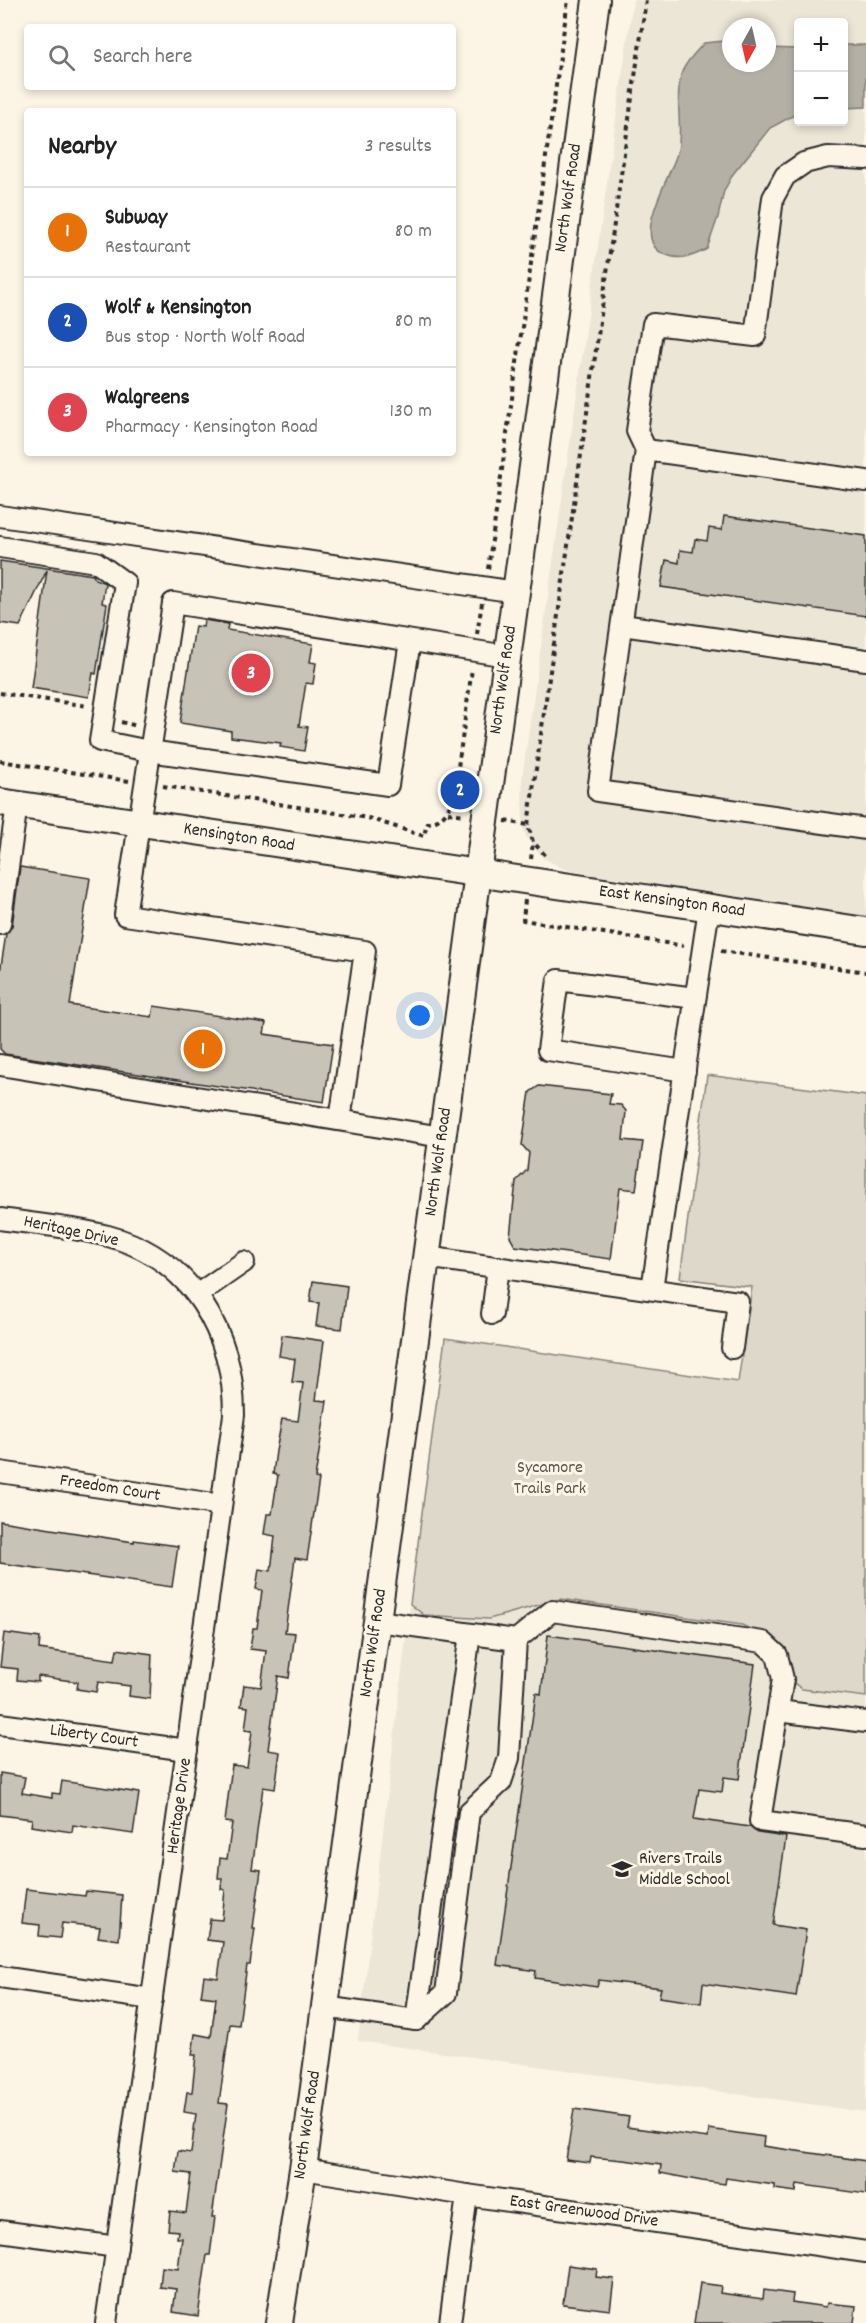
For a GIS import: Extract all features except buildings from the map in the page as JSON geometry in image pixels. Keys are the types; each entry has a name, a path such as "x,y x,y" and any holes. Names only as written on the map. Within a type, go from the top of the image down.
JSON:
{"main road":[{"name":"North Wolf Road","path":"279,2323 303,2169 596,0"},
{"name":"Kensington Road","path":"9,803 478,874"},
{"name":"East Kensington Road","path":"478,874 866,932"}],"street":[{"path":"866,159 828,157 804,163 785,176 773,198 755,336 652,324 637,431 646,450 598,791 866,829"},
{"path":"646,450 866,481"},
{"path":"0,516 516,592"},
{"path":"0,547 96,562 125,583 100,741 149,751 388,785 410,641"},
{"path":"340,1120 365,951 125,915 173,603 507,656"},
{"path":"171,616 348,644"},
{"path":"622,625 866,660"},
{"path":"0,924 9,803"},
{"path":"652,1289 709,908"},
{"path":"685,1071 548,1050 552,1019 558,980 695,998"},
{"path":"0,1065 442,1137"},
{"name":"Heritage Drive","path":"0,1219 110,1236 160,1259 180,1274 198,1294 216,1328 234,1392 234,1415 188,1750 106,2323"},
{"path":"426,1257 738,1302 732,1348"},
{"path":"198,1294 244,1262"},
{"path":"492,1314 498,1267"},
{"name":"Freedom Court","path":"0,1472 220,1505"},
{"path":"376,1621 516,1640 552,1611 763,1642 777,1655 783,1679 760,1821 866,1835"},
{"path":"416,2020 470,1634"},
{"path":"416,2020 446,1993 469,1812 486,1799 501,1782 509,1758 516,1640"},
{"path":"778,1711 866,1722"},
{"name":"Liberty Court","path":"0,1724 188,1750"},
{"path":"0,1977 152,1999"},
{"path":"324,2007 416,2020"},
{"name":"East Greenwood Drive","path":"303,2169 467,2195 866,2252"},
{"path":"450,2323 467,2195"},
{"path":"0,2231 117,2247"}],"path":[{"path":"0,761 368,818 424,836 427,823 432,823 448,813 454,795 485,588 568,0"},
{"path":"545,855 533,842 528,825 645,0"},
{"path":"0,693 89,706 105,716 152,730"}],"shaded area":[{"path":"633,0 866,0 866,916 581,873 562,868 543,858 526,837 523,827 522,778"},
{"path":"722,41 722,72 776,72 776,48 794,49 794,115 770,128 733,174 724,191 707,249 686,257 675,257 664,254 654,246 650,235 652,220 678,150 679,91 682,72 704,43"},
{"path":"848,45 866,45 866,107 848,108"},
{"name":"Rivers Trails Middle School","path":"560,1599 742,1625 775,1642 792,1664 794,1683 802,1689 866,1697 866,2112 358,2041 410,1604 424,1615 489,1619"}],"green space":[{"name":"Sycamore Trails Park","path":"707,1075 866,1096 866,1697 802,1689 794,1683 791,1664 776,1642 742,1625 560,1599 489,1619 424,1615 410,1604 445,1338 738,1382 752,1287 680,1278"}],"place":[{"name":"Walgreens","path":"251,673"},
{"name":"Wolf & Kensington","path":"460,790"},
{"name":"Subway","path":"203,1049"},
{"name":"Rivers Trails Middle School","path":"622,1869"}]}
